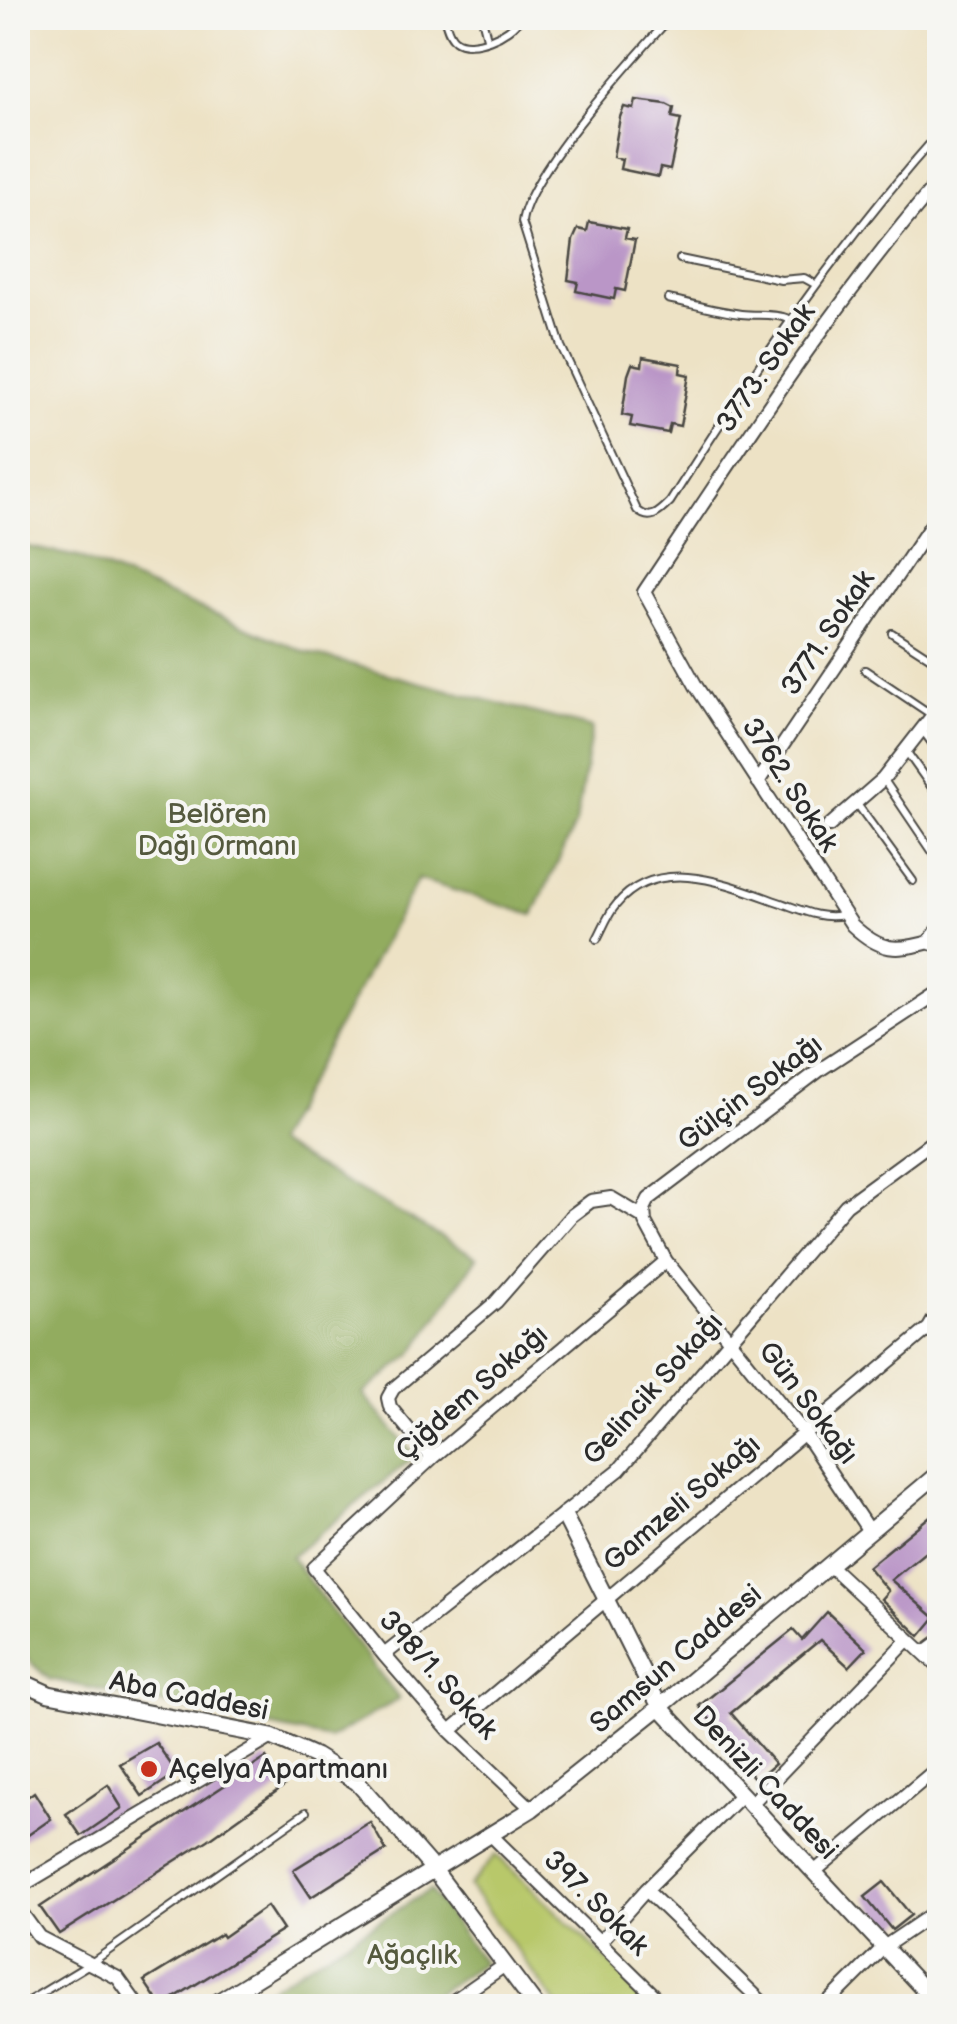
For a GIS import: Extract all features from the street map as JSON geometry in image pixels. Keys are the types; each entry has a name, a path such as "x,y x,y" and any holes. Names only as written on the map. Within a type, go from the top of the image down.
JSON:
{"street":[{"name":"3773. Sokak","path":"644,592 815,338 940,180"},
{"name":"3771. Sokak","path":"758,782 940,512"},
{"name":"3762. Sokak","path":"644,592 696,686 845,914 868,940 887,948 908,948 938,940"},
{"path":"829,826 883,779 936,711"},
{"name":"Gülçin Sokağı","path":"644,1217 646,1204 665,1188 821,1069 940,991"},
{"name":"Gelincik Sokağı","path":"384,1655 625,1465 846,1205 940,1136"},
{"path":"432,1458 390,1408 388,1398 496,1302 571,1216 591,1201 611,1198 644,1217 666,1261"},
{"name":"Gün Sokağı","path":"666,1261 804,1433 869,1531"},
{"name":"Çiğdem Sokağı","path":"314,1568 432,1458 666,1261"},
{"name":"Gamzeli Sokağı","path":"450,1731 928,1328 940,1309"},
{"name":"Samsun Caddesi","path":"210,2006 532,1809 940,1472"},
{"name":"Denizli Caddesi","path":"564,1516 660,1707 939,2006"},
{"path":"830,1565 940,1668"},
{"name":"398/1. Sokak","path":"314,1568 450,1731 532,1809"},
{"path":"600,1942 646,1890 746,1799 909,1639"},
{"path":"924,1653 940,1641"},
{"name":"Aba Caddesi","path":"18,1680 48,1694 272,1737 315,1756 357,1782 434,1870 536,2006"},
{"path":"18,1888 272,1737"},
{"path":"814,1872 940,1766"},
{"name":"397. Sokak","path":"492,1836 666,2006"},
{"path":"646,1890 766,2006"},
{"path":"18,1908 39,1936 118,1978 138,2006"},
{"path":"824,2006 884,1947 940,1909"},
{"path":"446,2006 505,1965"}],"lane":[{"path":"444,18 456,42 467,44 506,33 519,18"},
{"path":"482,18 487,38"},
{"path":"670,18 544,173 524,209 522,222 560,346 637,510 644,516 659,513 670,502 789,319 940,132"},
{"path":"680,259 781,280 804,278 816,284"},
{"path":"668,299 789,319"},
{"path":"892,633 940,664"},
{"path":"865,670 936,711"},
{"path":"922,730 940,754"},
{"path":"906,751 940,799"},
{"path":"883,779 936,857"},
{"path":"856,802 913,881"},
{"path":"597,939 616,905 635,889 659,879 684,876 714,880 824,918 845,914"},
{"path":"20,2006 91,1964 306,1812"}],"green space":[{"name":"Belören Dağı Ormanı","path":"18,545 78,557 305,652 592,728 576,823 533,915 418,879 275,1143 477,1257 413,1353 363,1394 415,1456 291,1557 399,1699 329,1739 49,1679 18,1651"},
{"path":"496,1855 652,2006 558,2006 469,1886"},
{"name":"Ağaçlık","path":"430,1890 483,1963 417,2006 240,2006"}],"building":[{"path":"636,100 666,104 674,108 672,117 681,119 670,170 660,168 658,177 620,169 622,159 613,157 624,107 634,109"},
{"path":"589,222 627,229 625,238 635,240 625,291 616,289 614,299 576,291 578,282 568,280 573,240 578,229 587,231"},
{"path":"643,357 681,364 680,373 689,375 680,426 670,424 668,433 630,426 632,417 622,415 628,375 632,364 642,366"},
{"path":"940,1508 940,1540 891,1580 935,1618 920,1636 881,1599 888,1591 868,1567"},
{"path":"827,1612 866,1649 849,1667 820,1640 731,1713 775,1764 756,1780 721,1740 724,1737 699,1706 793,1630 802,1640"},
{"name":"Açelya Apartmanı","path":"156,1743 177,1773 142,1796 120,1764"},
{"path":"266,1758 284,1786 208,1840 59,1934 40,1907"},
{"path":"108,1785 122,1808 81,1836 66,1814"},
{"path":"34,1792 51,1819 18,1842 18,1804"},
{"path":"370,1822 386,1850 311,1897 293,1870"},
{"path":"884,1882 911,1915 892,1930 865,1897"},
{"path":"267,1906 283,1930 161,2006 144,1981 221,1934 223,1937"}],"place":[{"name":"Açelya Apartmanı","path":"149,1769"}]}
